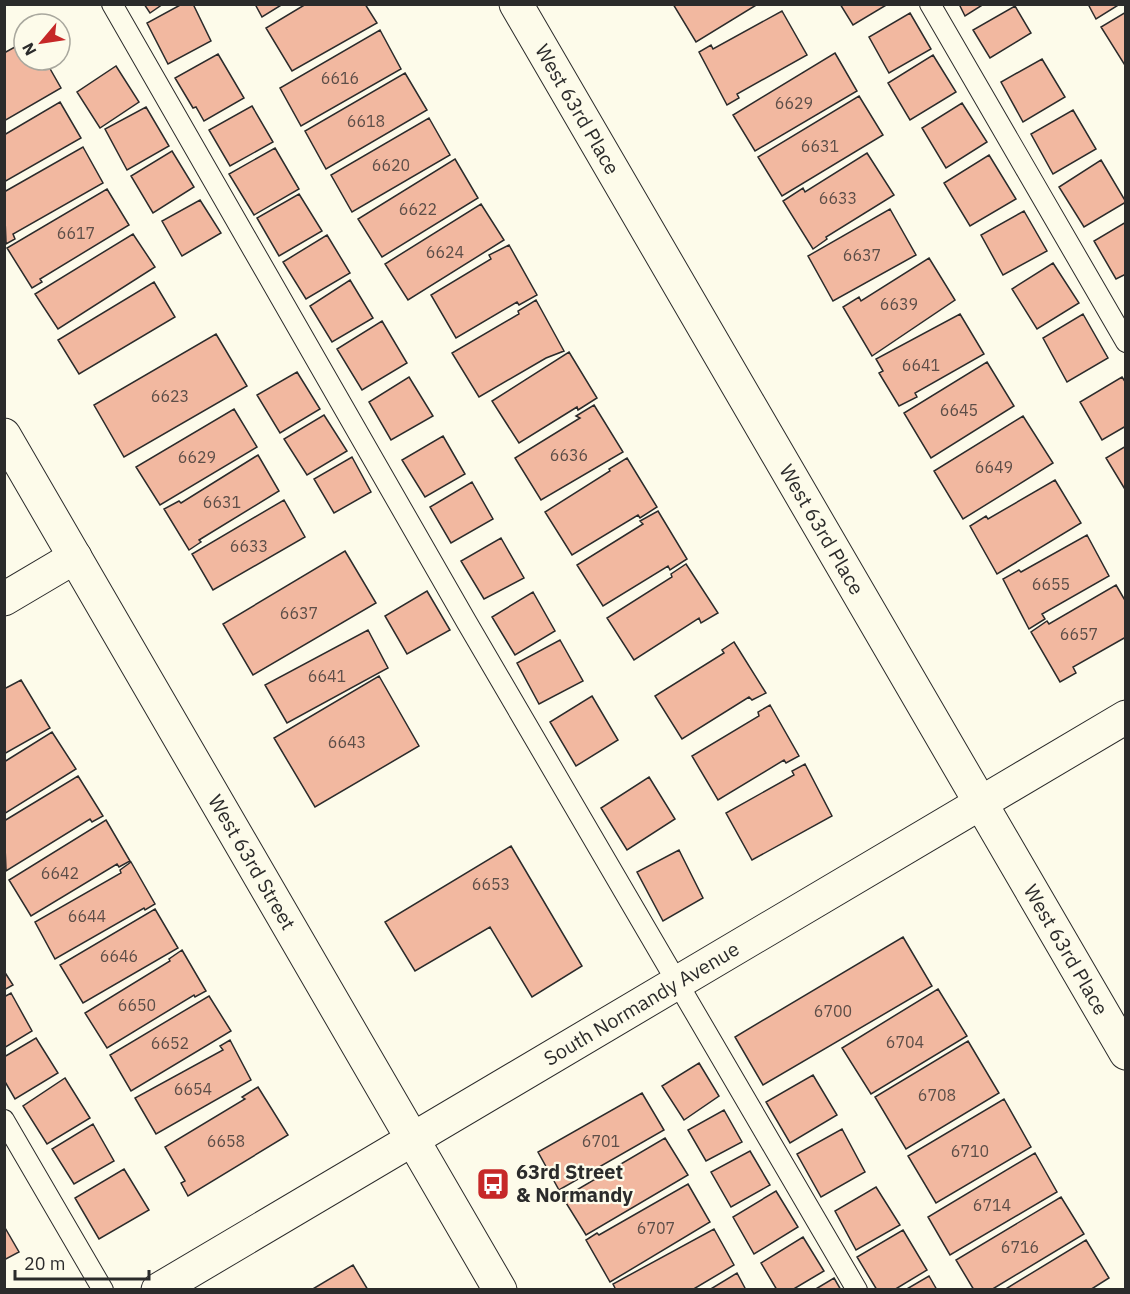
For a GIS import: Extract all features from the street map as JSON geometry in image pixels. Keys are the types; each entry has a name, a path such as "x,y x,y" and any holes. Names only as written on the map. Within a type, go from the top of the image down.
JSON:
{"street":[{"name":"West 63rd Place","path":"516,4 1125,1053"},
{"name":"West 63rd Street","path":"4,435 500,1290"},
{"path":"4,600 75,557"},
{"name":"South Normandy Avenue","path":"158,1290 981,805 1125,717"}],"lane":[{"path":"112,4 857,1290"},
{"path":"930,4 1125,342"},
{"path":"4,1120 103,1290"}],"building":[{"path":"144,4 163,4 150,13"},
{"path":"182,4 193,4 211,41 168,64 147,23"},
{"path":"255,4 283,4 262,17"},
{"path":"306,4 365,4 377,23 292,71 266,28"},
{"path":"673,4 758,4 696,42"},
{"path":"840,4 888,4 853,25"},
{"path":"959,4 984,4 965,16"},
{"path":"1088,4 1120,4 1096,19"},
{"path":"1015,6 1031,33 990,58 973,30"},
{"path":"782,11 807,55 737,94 739,98 727,105 699,52 711,45 713,49"},
{"path":"1126,12 1126,67 1101,27"},
{"path":"910,13 931,49 889,73 869,37"},
{"path":"380,30 401,69 301,126 280,88"},
{"path":"12,49 12,72 52,72 61,88 4,121 4,53"},
{"path":"835,53 857,91 755,151 733,115"},
{"path":"218,54 244,98 204,121 196,107 193,108 175,78"},
{"path":"933,55 956,92 910,120 888,83"},
{"path":"1042,59 1065,97 1023,122 1001,82"},
{"path":"116,66 139,102 100,128 77,92"},
{"path":"405,73 427,110 326,169 305,131"},
{"path":"859,96 883,135 782,196 758,157"},
{"path":"60,102 81,138 4,182 4,135"},
{"path":"962,103 987,142 946,168 922,128"},
{"path":"252,106 273,142 230,166 209,130"},
{"path":"146,107 169,146 127,170 105,129"},
{"path":"1073,110 1096,149 1053,174 1031,134"},
{"path":"429,118 450,155 352,212 331,175"},
{"path":"83,147 103,183 13,234 15,239 6,244 4,192"},
{"path":"275,148 299,189 254,215 229,174"},
{"path":"172,151 194,187 153,213 131,176"},
{"path":"867,153 894,195 826,237 827,239 813,249 783,201 803,188 805,192"},
{"path":"989,155 1016,199 970,226 944,183"},
{"path":"455,159 478,198 382,257 358,219"},
{"path":"1101,160 1126,202 1084,227 1059,187"},
{"path":"107,189 129,225 40,279 42,282 32,288 7,248"},
{"path":"299,194 322,231 279,256 257,218"},
{"path":"200,200 221,233 182,256 162,221"},
{"path":"481,204 504,240 408,300 385,264"},
{"path":"890,209 916,255 833,301 808,256"},
{"path":"1024,211 1047,251 1003,275 981,235"},
{"path":"1126,222 1126,274 1116,279 1094,241"},
{"path":"133,234 155,267 58,329 35,294"},
{"path":"327,235 350,273 306,299 283,262"},
{"path":"509,245 537,295 519,305 517,302 456,338 431,295 491,259 489,255"},
{"path":"929,258 955,300 872,356 843,307 859,297 861,301"},
{"path":"1053,263 1079,303 1037,329 1012,289"},
{"path":"350,280 373,318 332,342 310,306"},
{"path":"154,282 175,317 79,374 58,340"},
{"path":"536,300 564,351 546,358 479,397 452,353 519,314 518,311"},
{"path":"960,314 984,354 915,393 917,397 899,406 879,373 883,371 876,359"},
{"path":"1083,314 1108,358 1067,382 1043,338"},
{"path":"382,321 407,363 362,390 337,349"},
{"path":"216,334 247,386 124,457 94,405"},
{"path":"569,352 597,398 578,410 577,407 519,443 492,401"},
{"path":"987,362 1014,406 931,458 904,413"},
{"path":"297,372 320,409 280,433 257,395"},
{"path":"409,377 433,416 391,440 369,402"},
{"path":"1122,377 1126,383 1126,426 1102,440 1080,402"},
{"path":"594,405 623,452 541,500 515,458 580,418 576,416"},
{"path":"234,409 257,447 160,505 136,467"},
{"path":"324,415 347,451 307,475 284,439"},
{"path":"1023,416 1053,463 963,519 934,471"},
{"path":"443,436 465,474 425,497 402,460"},
{"path":"1126,446 1126,491 1106,458"},
{"path":"258,455 279,491 199,540 201,542 189,550 164,509 179,501 181,503"},
{"path":"352,457 371,492 334,513 314,479"},
{"path":"627,458 657,507 640,518 638,515 572,555 545,512"},
{"path":"1055,480 1081,523 997,574 970,526 986,516 988,519"},
{"path":"472,482 493,519 451,543 430,507"},
{"path":"284,500 305,537 213,590 192,554"},
{"path":"658,511 687,559 670,570 668,566 603,606 577,565 643,524 640,521"},
{"path":"1087,535 1109,576 1042,614 1045,619 1029,629 1003,579 1019,570 1021,572"},
{"path":"501,538 524,578 484,599 461,561"},
{"path":"345,551 376,603 253,675 223,624"},
{"path":"686,564 718,613 701,623 699,618 634,660 607,618 672,577 671,574"},
{"path":"1116,585 1126,602 1126,637 1073,667 1076,673 1060,682 1031,632 1047,621 1049,624"},
{"path":"427,591 450,630 407,654 385,616"},
{"path":"533,592 555,631 515,655 492,617"},
{"path":"368,630 388,668 287,723 265,685"},
{"path":"560,640 583,681 539,704 517,663"},
{"path":"734,642 766,693 752,700 749,697 682,739 655,696 724,653 722,650"},
{"path":"379,676 419,746 315,807 274,738"},
{"path":"21,680 50,728 4,754 4,689"},
{"path":"592,696 618,740 576,766 550,722"},
{"path":"770,705 799,756 786,763 784,760 718,800 692,756 759,716 758,712"},
{"path":"52,732 76,769 4,814 4,762"},
{"path":"805,764 832,816 752,860 726,813 794,775 792,771"},
{"path":"78,776 103,816 92,822 90,819 6,871 4,821"},
{"path":"649,777 675,819 627,850 601,808"},
{"path":"106,820 130,861 119,867 117,864 31,916 9,880"},
{"path":"511,846 582,966 532,997 490,927 415,971 385,922"},
{"path":"679,850 703,898 663,921 637,872"},
{"path":"131,862 155,904 55,959 35,922 121,873 120,870"},
{"path":"155,909 178,948 83,1003 60,965"},
{"path":"903,937 932,986 763,1085 735,1037"},
{"path":"182,950 206,991 195,997 194,995 107,1048 85,1013 170,961 169,959"},
{"path":"4,971 13,985 4,990"},
{"path":"938,989 967,1036 871,1094 842,1048"},
{"path":"11,993 32,1031 4,1048 4,997"},
{"path":"209,996 231,1031 131,1091 110,1055"},
{"path":"36,1038 58,1073 15,1099 4,1080 4,1057"},
{"path":"230,1040 251,1080 156,1134 135,1098 223,1050 220,1046"},
{"path":"968,1041 999,1093 906,1149 875,1097"},
{"path":"699,1063 719,1096 684,1120 662,1086"},
{"path":"813,1075 837,1115 790,1143 766,1102"},
{"path":"65,1078 90,1118 47,1144 23,1106"},
{"path":"258,1087 288,1135 188,1196 181,1183 185,1181 165,1147 245,1099 242,1097"},
{"path":"642,1093 664,1130 559,1190 538,1152"},
{"path":"1004,1099 1031,1147 936,1203 908,1156"},
{"path":"724,1110 742,1142 706,1161 688,1130"},
{"path":"93,1124 114,1161 74,1184 52,1149"},
{"path":"842,1129 865,1172 821,1197 797,1154"},
{"path":"665,1138 688,1175 586,1235 563,1198"},
{"path":"750,1151 770,1185 731,1207 711,1172"},
{"path":"1035,1153 1057,1192 950,1255 928,1217"},
{"path":"124,1169 149,1210 99,1239 75,1198"},
{"path":"688,1184 710,1222 610,1282 586,1240 597,1233 599,1235"},
{"path":"876,1187 900,1225 856,1250 835,1211"},
{"path":"776,1191 798,1227 754,1254 733,1217"},
{"path":"1061,1197 1084,1234 991,1290 974,1290 956,1260"},
{"path":"4,1226 19,1252 4,1260"},
{"path":"714,1229 734,1265 692,1290 616,1290 613,1284"},
{"path":"903,1230 927,1270 894,1290 877,1290 857,1257"},
{"path":"803,1237 824,1271 792,1290 777,1290 761,1263"},
{"path":"1086,1240 1109,1278 1090,1290 1004,1290"},
{"path":"353,1265 368,1290 311,1290"},
{"path":"737,1273 746,1290 709,1290"},
{"path":"929,1276 937,1290 905,1290"},
{"path":"834,1278 841,1290 814,1290"}],"place":[{"name":"63rd Street & Normandy","path":"493,1184"}]}
